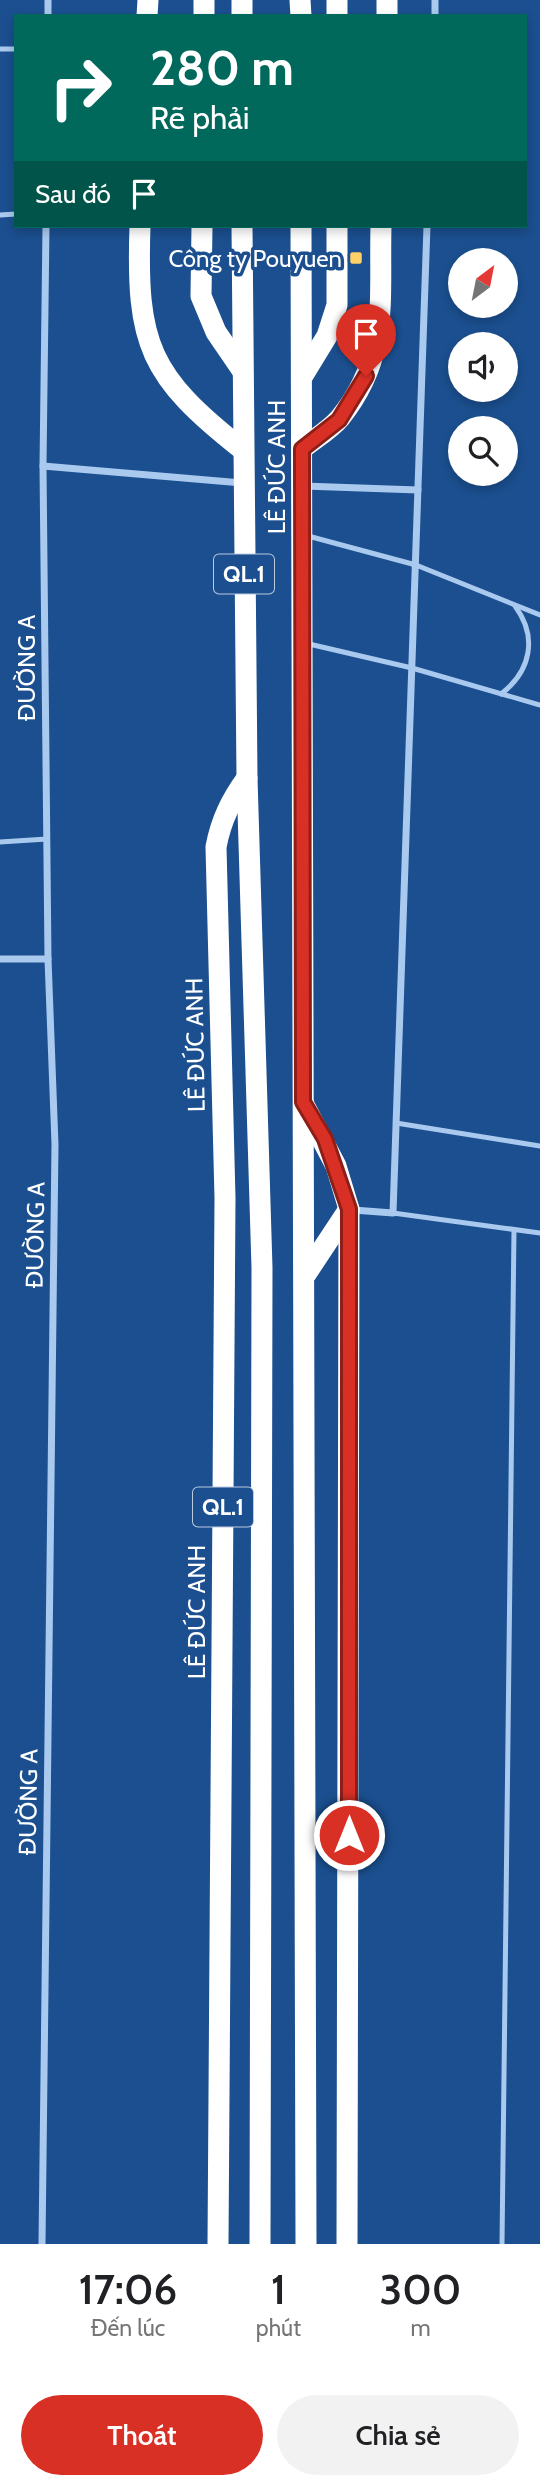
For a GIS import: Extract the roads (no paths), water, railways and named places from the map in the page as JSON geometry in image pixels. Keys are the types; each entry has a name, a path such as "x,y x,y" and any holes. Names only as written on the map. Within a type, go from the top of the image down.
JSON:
{"highway":[{"path":"140,228 138,282 145,331 163,374 189,404 243,450"},
{"name":"LÊ ĐỨC ANH","path":"202,228 201,296 216,332 242,370"},
{"name":"LÊ ĐỨC ANH","path":"242,228 247,778 262,1268 260,2244"},
{"name":"LÊ ĐỨC ANH","path":"301,228 303,1102 306,1274 306,2244"},
{"name":"LÊ ĐỨC ANH","path":"302,377 327,336 337,305 337,228"},
{"path":"302,449 339,420 373,364 379,337 381,228"},
{"name":"LÊ ĐỨC ANH","path":"218,2244 225,1198 216,847 220,824 232,798 247,778"},
{"name":"LÊ ĐỨC ANH","path":"303,1102 329,1148 349,1209 347,2244"},
{"path":"306,1274 349,1209"}],"street":[{"name":"ĐƯỜNG A","path":"42,2244 55,1158 48,958 43,466 46,228"},
{"path":"349,1209 393,1213 427,228"},
{"path":"43,466 243,484"},
{"path":"302,486 418,490"},
{"path":"0,959 48,958"}],"lane":[{"path":"302,534 416,565 540,615"},
{"path":"501,694 520,677 529,652 527,627 514,604"},
{"path":"302,643 412,668 540,705"},
{"path":"0,842 47,839"},
{"path":"396,1123 540,1146"},
{"path":"393,1213 540,1233"},
{"path":"502,2244 514,1230"}],"place":[{"name":"Công ty Pouyuen","path":"356,258"}]}
